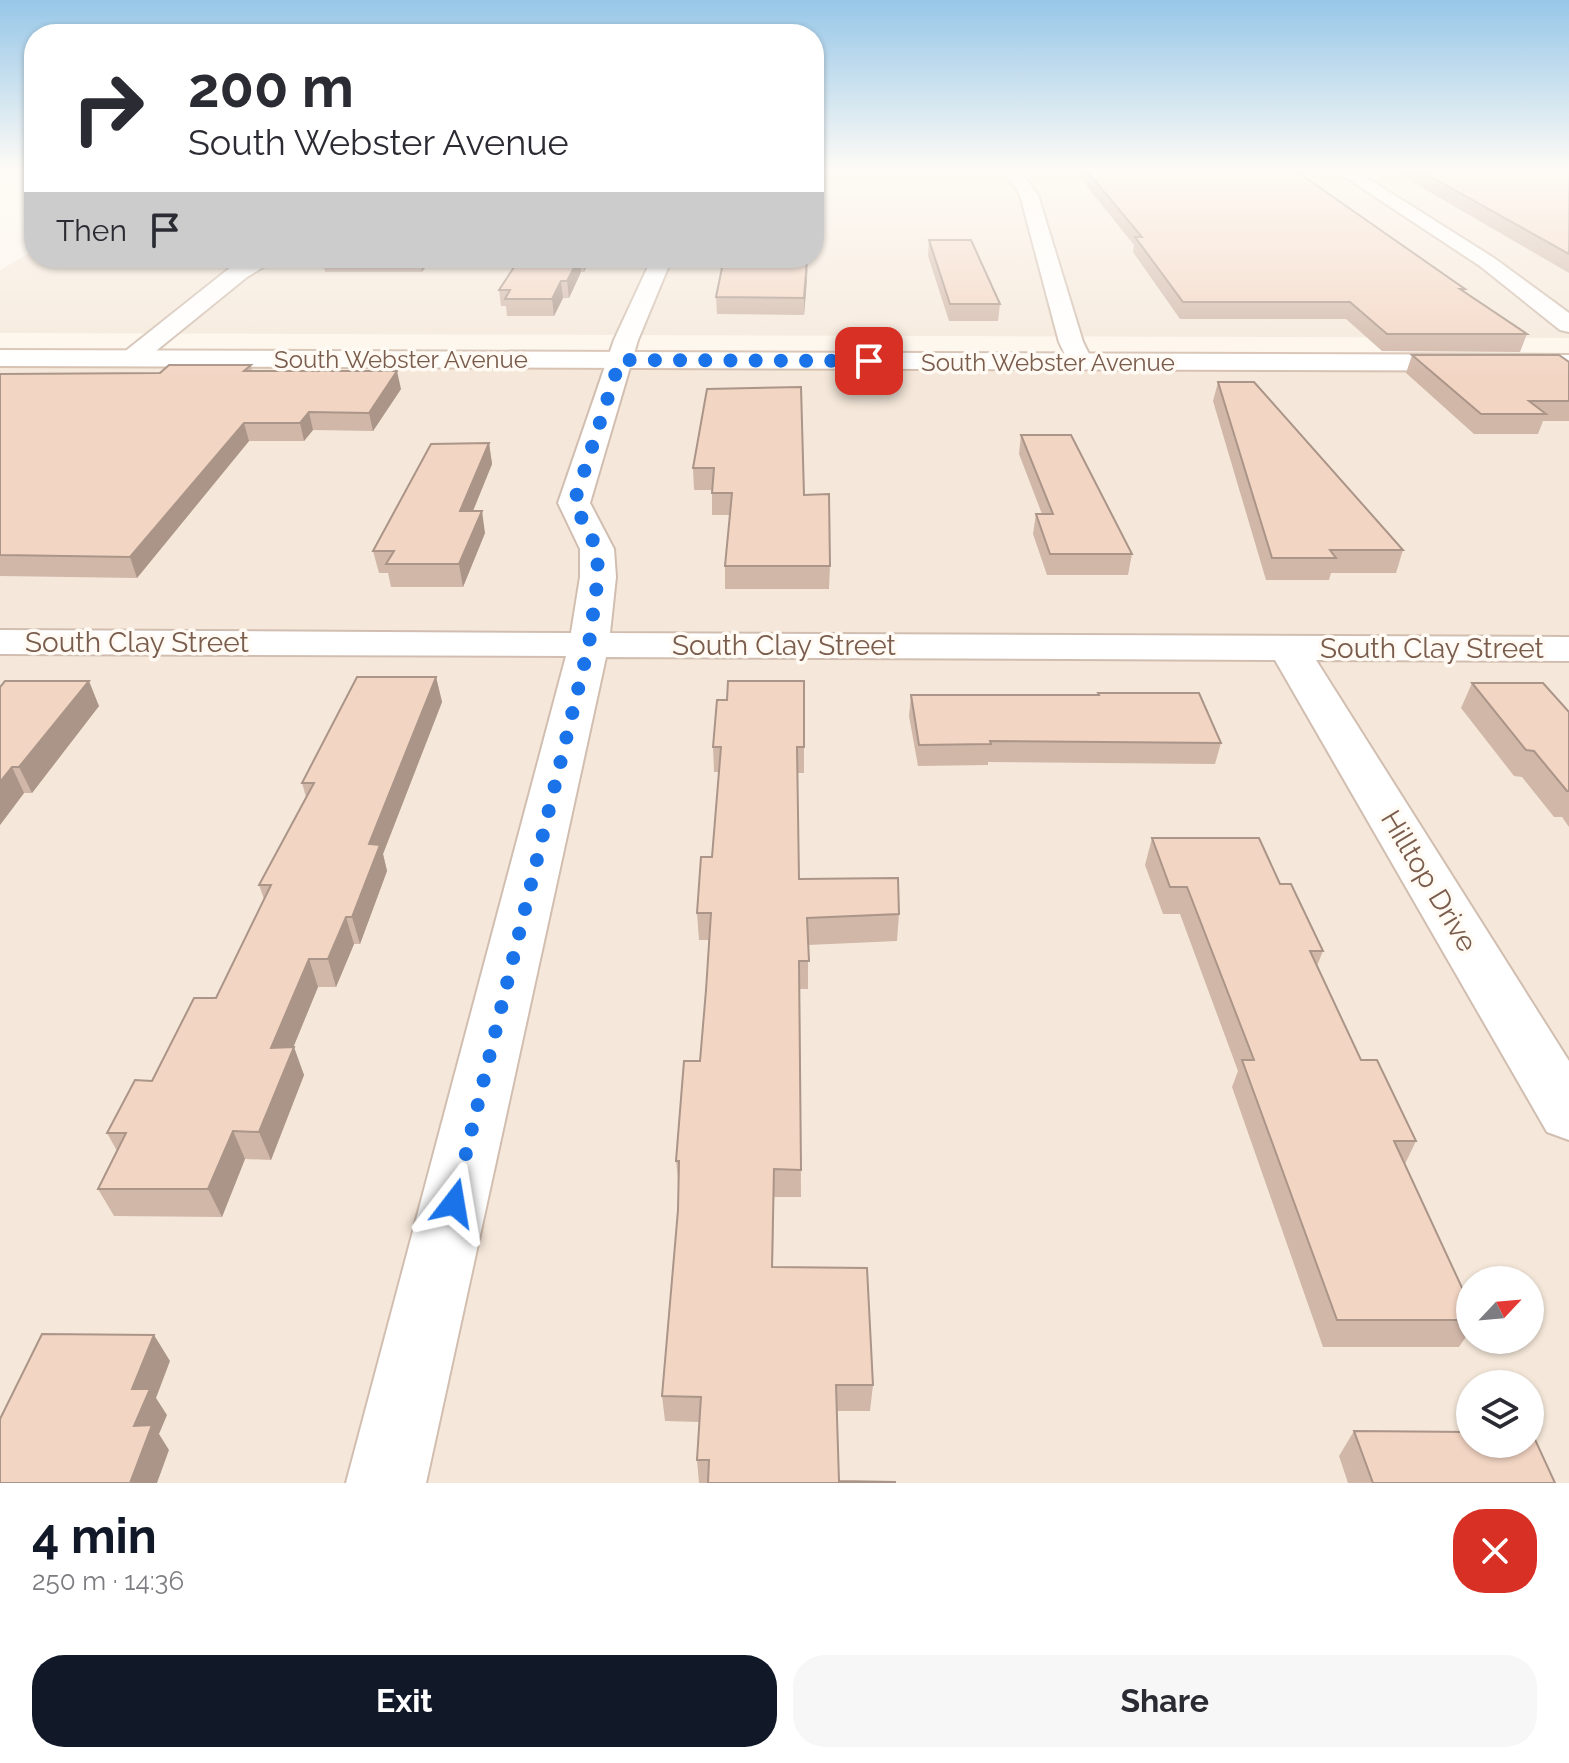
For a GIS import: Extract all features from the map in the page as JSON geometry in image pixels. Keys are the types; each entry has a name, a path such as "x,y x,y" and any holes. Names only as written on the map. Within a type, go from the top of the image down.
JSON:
{"street":[{"path":"1042,238 1076,352"},
{"path":"1450,238 1487,262 1569,325"},
{"path":"132,358 237,268"},
{"path":"386,1483 589,644 598,577 597,549 574,503 623,350 658,268"},
{"name":"South Webster Avenue","path":"0,339 623,350 1076,352 1569,363"},
{"name":"South Webster Avenue","path":"1076,352 1569,344"},
{"name":"South Webster Avenue","path":"0,358 623,350"},
{"name":"South Clay Street","path":"0,642 1569,649"},
{"name":"Hilltop Drive","path":"1288,647 1569,1114"}],"shaded area":[{"path":"824,238 1569,238 1569,338 0,333 0,270 24,256 24,268 824,268"},
{"path":"0,365 1569,370 1569,1483 0,1483"}],"building":[{"path":"1136,238 1392,238 1527,334 1387,334 1350,302 1183,302"},
{"path":"1541,238 1569,238 1569,254"},
{"path":"929,240 971,240 1000,304 950,304"},
{"path":"513,268 574,268 567,281 561,281 552,299 505,299 510,290 499,290"},
{"path":"722,268 806,268 804,298 716,297"},
{"path":"1412,355 1559,355 1569,362 1569,401 1529,401 1546,414 1481,414"},
{"path":"169,365 251,365 244,371 397,371 369,413 309,412 300,423 244,423 130,557 0,555 0,374 160,373"},
{"path":"1218,382 1254,382 1403,550 1330,550 1336,558 1272,558"},
{"path":"801,387 804,495 829,494 830,566 725,566 732,493 712,493 714,468 693,468 707,389"},
{"path":"1021,435 1071,435 1132,554 1050,554 1036,514 1053,514"},
{"path":"489,443 460,511 482,511 459,564 386,564 394,551 373,551 431,444"},
{"path":"357,677 436,677 369,844 380,845 352,917 346,917 328,959 309,959 271,1048 294,1047 259,1132 233,1131 208,1189 98,1189 126,1133 107,1133 135,1080 152,1081 194,998 216,998 271,885 259,885 314,783 302,783"},
{"path":"5,681 89,681 19,767 12,767 0,782 0,687"},
{"path":"728,681 804,681 804,747 797,747 799,879 898,878 899,914 807,918 809,961 799,961 801,1170 774,1169 772,1267 867,1268 873,1385 836,1385 839,1481 895,1483 708,1483 709,1460 697,1460 701,1397 662,1396 678,1210 679,1161 676,1161 684,1061 700,1061 706,990 711,913 697,913 701,857 712,857 721,747 713,747 717,700 727,700"},
{"path":"1472,683 1543,683 1569,712 1569,791 1534,751 1526,750"},
{"path":"1199,693 1221,743 990,741 991,744 919,745 911,695 1099,695"},
{"path":"1152,838 1259,838 1280,884 1291,884 1323,951 1310,951 1361,1060 1377,1060 1416,1141 1394,1141 1456,1275 1456,1320 1337,1320 1242,1060 1254,1060 1187,887 1170,887"},
{"path":"42,1334 154,1335 132,1389 150,1389 134,1426 152,1425 130,1483 0,1483 0,1419"},
{"path":"1354,1431 1456,1432 1456,1458 1544,1458 1555,1483 1373,1483"}],"route":[{"path":"454,1203 589,644 598,577 597,549 574,503 620,360 869,361"}]}
